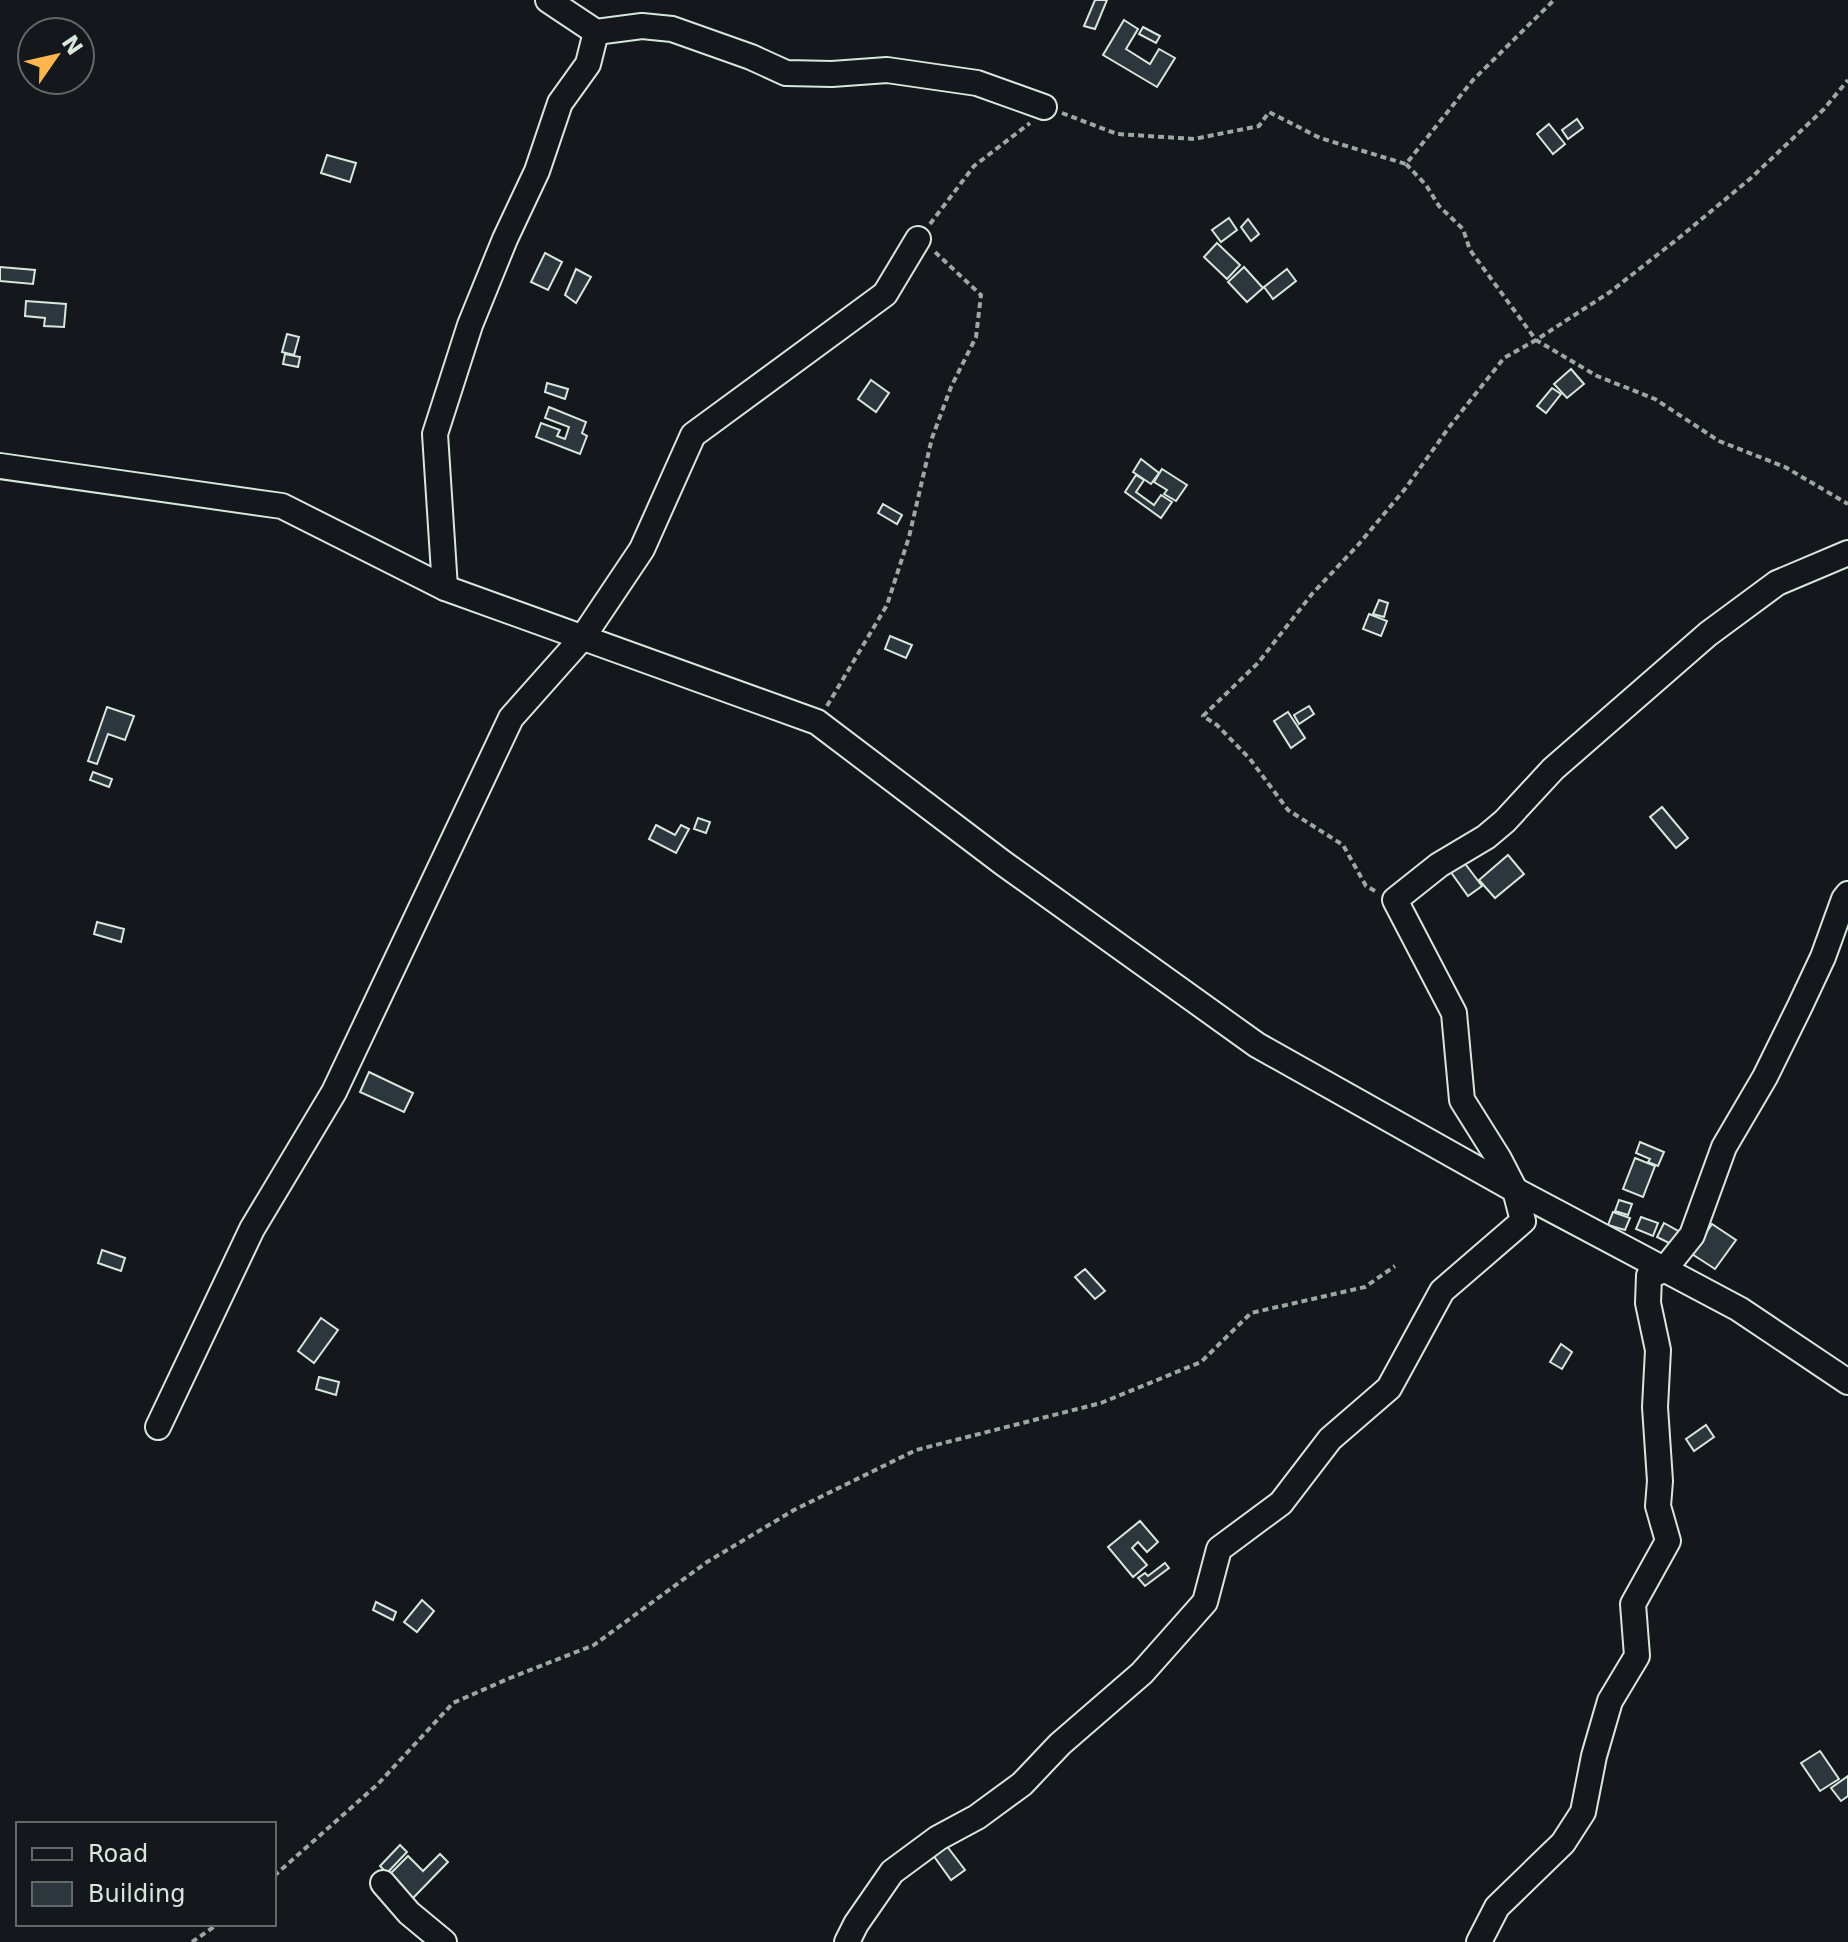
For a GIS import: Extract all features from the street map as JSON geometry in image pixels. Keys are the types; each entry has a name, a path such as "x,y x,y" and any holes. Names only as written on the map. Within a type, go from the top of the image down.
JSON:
{"street":[{"path":"548,0 596,32 642,26 672,29 786,73 887,70 977,83 1044,107"},
{"path":"445,588 435,434 475,311 537,171 560,103 588,64 596,32"},
{"path":"158,1427 252,1229 334,1092 511,718 583,637 642,549 693,435 885,294 918,239"},
{"path":"0,466 282,506 445,588 817,722 1003,863 1257,1045 1515,1190 1739,1309 1848,1382"},
{"path":"847,1942 892,1872 1022,1784 1060,1744 1142,1673 1205,1602 1219,1549 1281,1503 1330,1439 1389,1388 1442,1291 1523,1221 1515,1190 1462,1100 1454,1013 1395,900 1439,865 1486,837 1505,821 1553,769 1708,634 1777,583 1848,553"},
{"path":"1479,1942 1497,1907 1563,1843 1583,1812 1594,1756 1610,1701 1637,1656 1633,1604 1668,1541 1658,1506 1660,1481 1655,1407 1658,1350 1648,1303 1649,1276 1664,1270 1692,1235 1724,1147 1765,1077 1800,1006 1848,894"},
{"path":"383,1883 409,1913 444,1942"}],"path":[{"path":"1406,164 1473,80 1554,0"},
{"path":"1395,900 1366,886 1343,845 1288,810 1250,759 1217,725 1203,716 1258,663 1312,594 1405,489 1504,358 1610,292 1751,178 1824,109 1848,80"},
{"path":"817,722 887,605 909,537 932,438 951,387 976,337 981,295 918,239 974,166 1027,126 1044,107 1117,134 1194,139 1259,126 1269,112 1320,138 1406,164 1426,185 1439,206 1463,229 1470,250 1536,340 1597,376 1655,399 1719,441 1785,467 1848,504"},
{"path":"276,1874 378,1784 453,1703 594,1645 707,1562 794,1510 916,1450 1116,1397 1201,1362 1251,1313 1365,1287 1395,1266"},
{"path":"192,1942 215,1926"}],"building":[{"path":"1095,0 1107,0 1095,29 1084,26"},
{"path":"1124,20 1138,29 1126,49 1150,64 1159,49 1175,58 1157,87 1103,55"},
{"path":"1143,27 1160,36 1156,43 1139,34"},
{"path":"1577,119 1583,128 1568,139 1562,130"},
{"path":"1549,124 1565,144 1553,154 1537,134"},
{"path":"327,155 356,163 350,182 321,173"},
{"path":"1229,218 1237,230 1221,242 1212,230"},
{"path":"1248,219 1259,234 1251,241 1241,227"},
{"path":"1217,243 1240,265 1227,279 1204,257"},
{"path":"545,253 562,262 548,290 531,282"},
{"path":"0,267 35,270 33,284 0,281"},
{"path":"1244,267 1263,288 1247,302 1228,282"},
{"path":"576,269 591,277 576,303 565,295"},
{"path":"1287,269 1296,281 1273,299 1264,287"},
{"path":"26,301 66,304 64,327 44,326 45,318 25,316"},
{"path":"287,334 299,337 294,355 282,352"},
{"path":"285,354 300,357 298,367 283,364"},
{"path":"1571,369 1584,384 1567,398 1554,384"},
{"path":"871,380 889,393 876,412 858,399"},
{"path":"547,383 568,389 565,399 545,392"},
{"path":"1552,388 1561,394 1546,413 1537,406"},
{"path":"549,407 586,422 582,433 587,436 580,454 536,437 541,423 560,430 557,436 565,439 569,427 545,418"},
{"path":"1141,459 1159,473 1151,484 1133,472"},
{"path":"1162,469 1187,485 1176,501 1164,494 1167,490 1154,482"},
{"path":"1136,475 1144,480 1136,492 1154,505 1161,495 1172,502 1161,518 1125,492"},
{"path":"883,504 902,515 897,524 878,513"},
{"path":"1379,600 1388,603 1384,617 1373,614"},
{"path":"1369,614 1387,621 1381,636 1363,629"},
{"path":"890,636 912,645 906,658 885,649"},
{"path":"1309,706 1314,714 1299,724 1294,715"},
{"path":"107,707 134,716 125,740 108,734 97,764 88,761"},
{"path":"1288,712 1305,738 1291,748 1274,721"},
{"path":"93,772 112,779 109,787 90,780"},
{"path":"1662,807 1688,838 1676,848 1650,817"},
{"path":"698,818 710,822 706,833 694,829"},
{"path":"656,825 675,835 681,825 689,829 676,853 649,839"},
{"path":"1508,855 1524,874 1495,898 1479,880"},
{"path":"1463,861 1482,886 1468,896 1450,871"},
{"path":"97,922 124,929 121,942 94,934"},
{"path":"369,1072 413,1093 404,1112 360,1092"},
{"path":"1640,1142 1664,1152 1658,1166 1636,1153"},
{"path":"1635,1158 1655,1166 1643,1197 1623,1189"},
{"path":"1619,1200 1632,1204 1628,1215 1615,1211"},
{"path":"1613,1212 1630,1218 1625,1230 1608,1225"},
{"path":"1641,1217 1658,1223 1653,1236 1636,1229"},
{"path":"1664,1223 1680,1232 1673,1245 1657,1237"},
{"path":"1712,1224 1736,1240 1715,1269 1692,1254"},
{"path":"102,1250 125,1258 121,1271 98,1263"},
{"path":"1085,1269 1105,1291 1095,1299 1075,1277"},
{"path":"321,1318 338,1330 314,1363 298,1351"},
{"path":"1561,1344 1572,1352 1562,1369 1550,1362"},
{"path":"319,1377 339,1382 336,1395 316,1389"},
{"path":"1706,1425 1714,1437 1694,1451 1686,1439"},
{"path":"1140,1521 1158,1542 1147,1552 1138,1542 1132,1548 1147,1565 1133,1577 1108,1547"},
{"path":"1165,1563 1169,1568 1145,1586 1138,1578 1145,1573 1148,1576"},
{"path":"422,1600 434,1611 417,1632 404,1622"},
{"path":"376,1602 396,1612 393,1620 373,1610"},
{"path":"1820,1751 1839,1779 1820,1791 1801,1763"},
{"path":"1848,1776 1848,1796 1841,1801 1831,1788"},
{"path":"400,1845 407,1852 387,1873 380,1866"},
{"path":"946,1845 965,1870 951,1880 933,1855"},
{"path":"440,1854 448,1862 413,1898 389,1875 408,1856 423,1871"}]}
